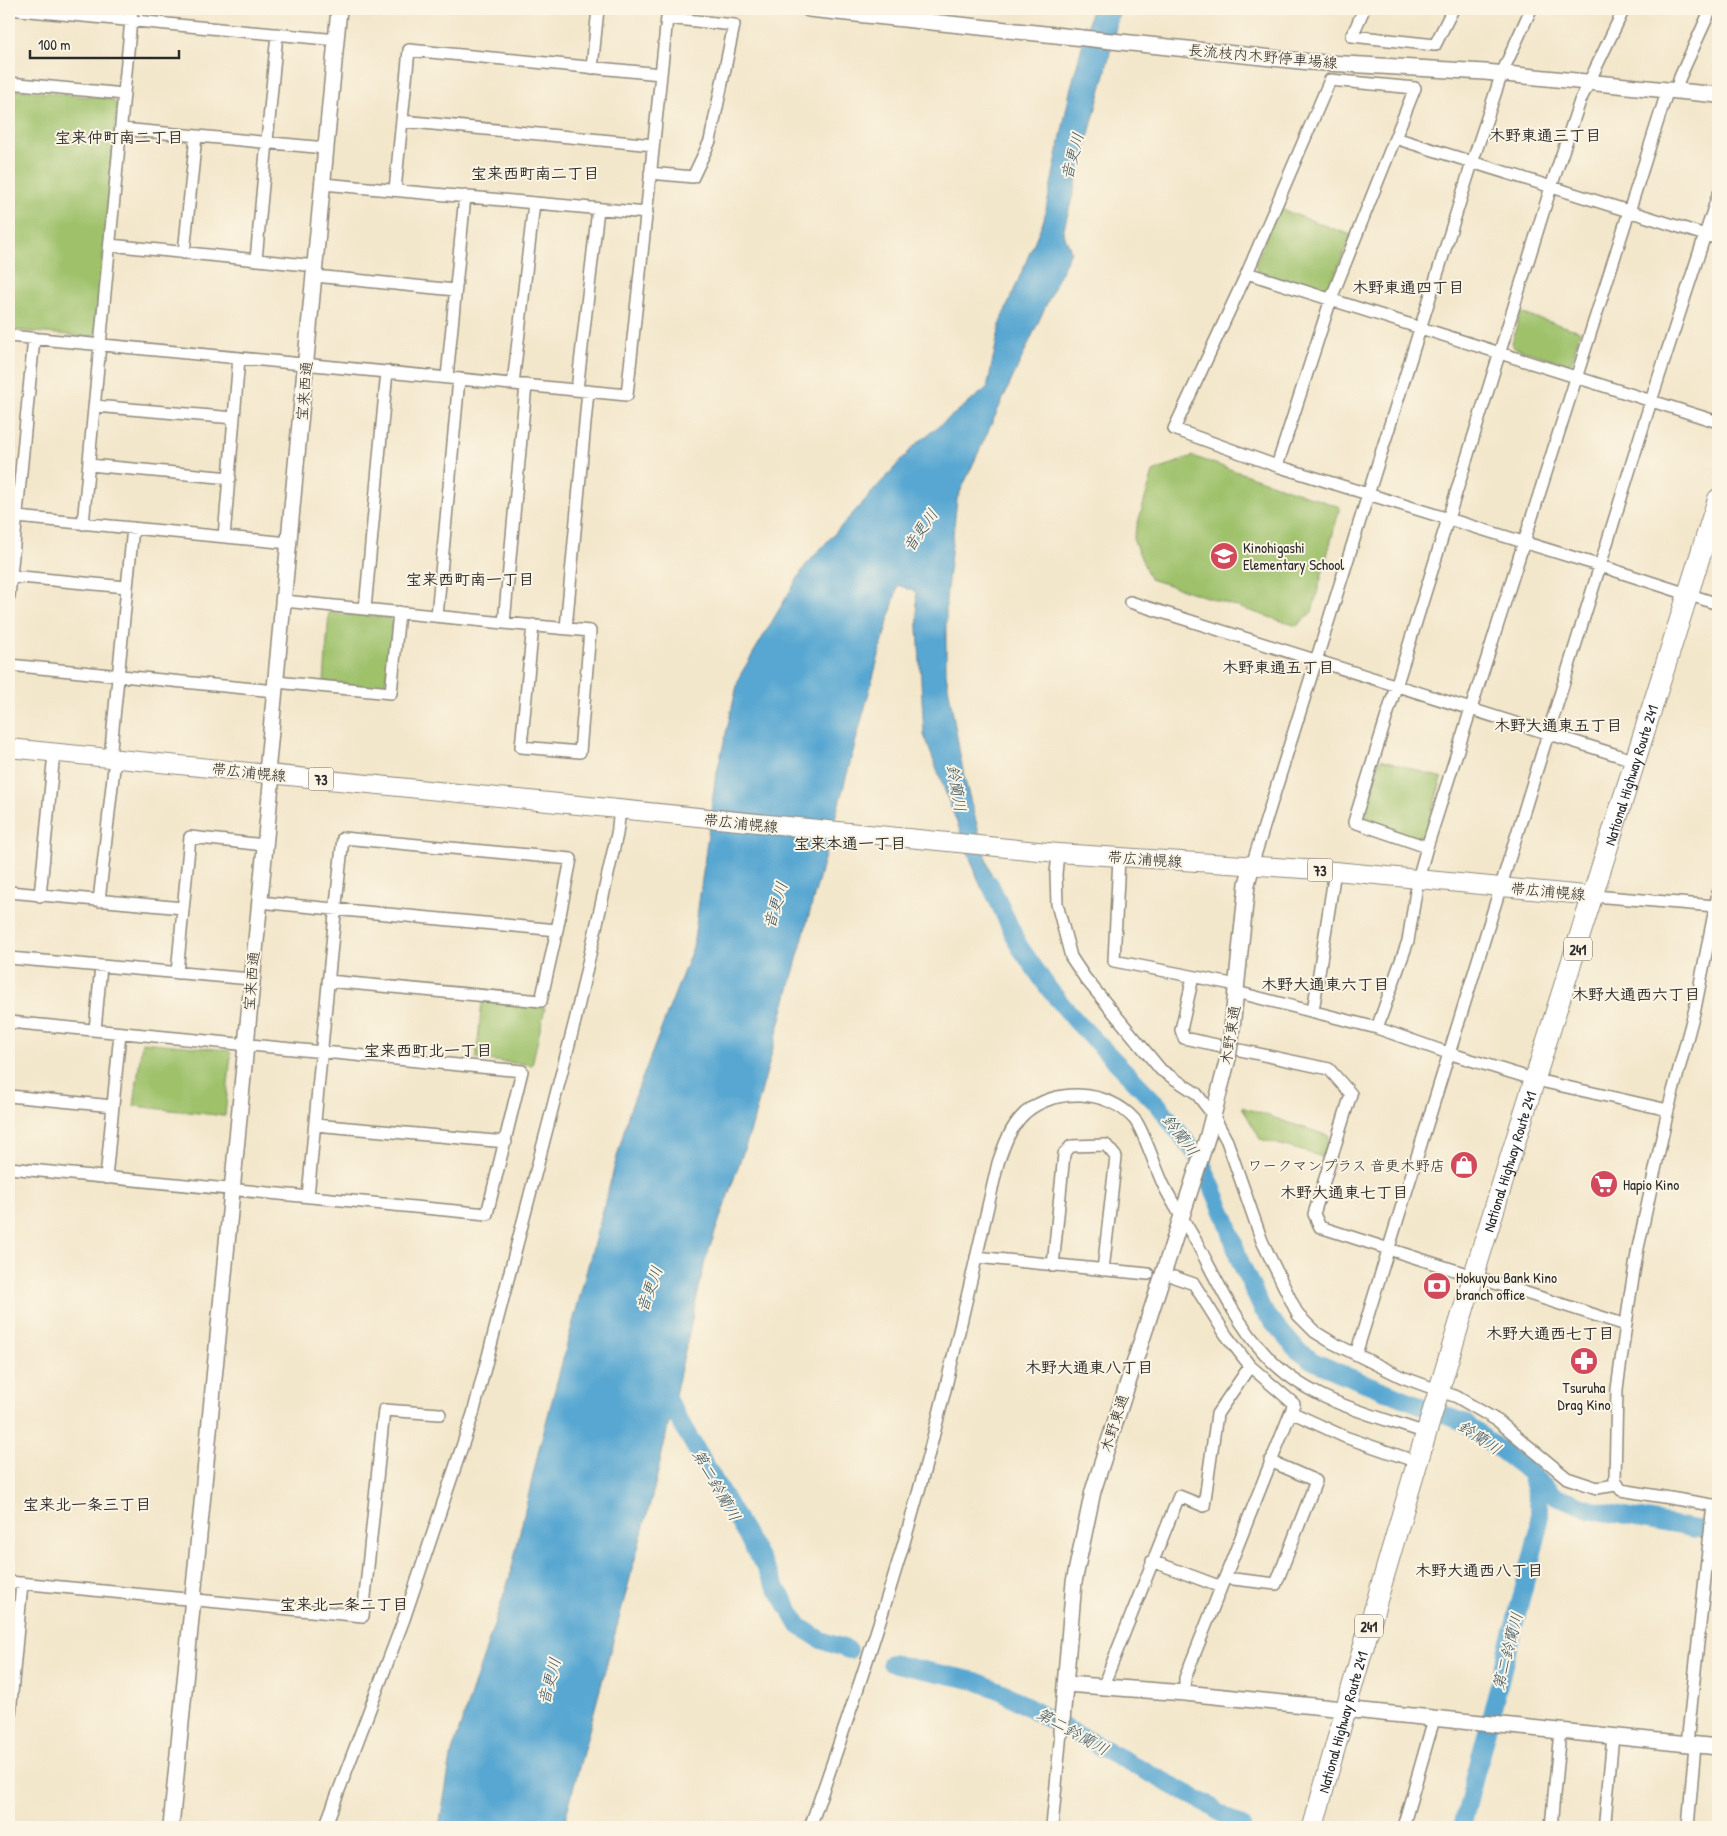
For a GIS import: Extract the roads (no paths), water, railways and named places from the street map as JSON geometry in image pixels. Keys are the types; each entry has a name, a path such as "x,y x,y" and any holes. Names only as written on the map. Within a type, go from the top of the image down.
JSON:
{"highway":[{"name":"National Highway Route 241","path":"1313,1827 1344,1710 1417,1462 1718,499"}],"main road":[{"name":"帯広浦幌線","path":"9,748 560,802 626,811 1051,853 1335,871 1594,896"}],"street":[{"path":"9,9 132,14 337,40"},
{"name":"宝来西通","path":"171,1827 259,902 276,687 339,9"},
{"path":"592,68 598,9"},
{"name":"長流枝内木野停車場線","path":"809,9 1294,60 1502,73 1718,95"},
{"path":"1364,9 1352,36 1435,45 1452,9"},
{"path":"1252,866 1472,162 1502,73 1531,9"},
{"path":"1427,847 1354,822 1551,187 1580,101 1624,9"},
{"path":"1377,1028 1408,941 1418,879 1427,847 1628,210 1672,90 1680,77 1711,9"},
{"path":"83,524 132,14"},
{"path":"9,336 627,395 647,213 650,173 667,18 734,25 710,141 693,177 650,173"},
{"path":"256,260 278,34"},
{"path":"395,190 409,50 661,74"},
{"path":"1277,466 1331,299 1415,88 1330,80 1246,273 1174,429 1277,466 1718,604"},
{"path":"9,83 124,94"},
{"path":"402,121 653,145"},
{"path":"122,129 326,148"},
{"path":"184,253 196,136"},
{"path":"1395,138 1718,239"},
{"path":"323,184 647,213"},
{"path":"1356,1354 1651,401 1718,195"},
{"path":"447,377 465,196"},
{"path":"514,384 534,203"},
{"path":"566,628 582,391 598,209"},
{"path":"110,245 256,260 315,271 455,290"},
{"path":"1246,273 1718,422"},
{"path":"9,596 12,542 17,517 34,338"},
{"path":"224,537 240,358"},
{"path":"365,609 387,371"},
{"path":"437,616 459,378"},
{"path":"504,623 526,385"},
{"path":"95,406 234,418"},
{"path":"89,465 230,478"},
{"path":"17,517 289,543"},
{"path":"99,901 113,758 126,587 133,528"},
{"path":"11,576 126,587"},
{"path":"284,601 566,628 590,631 580,752 521,747 533,625"},
{"path":"1130,602 1636,761"},
{"path":"9,665 119,677 391,693 399,612"},
{"path":"40,896 54,752"},
{"path":"325,1827 407,1611 473,1414 575,1020 617,834 626,811"},
{"path":"177,973 190,837 264,845"},
{"path":"308,1197 321,1052 328,981 335,910 343,838 571,860 541,1000 328,981"},
{"path":"1051,853 1056,874 1057,904 1071,957 1085,978 1162,1070 1196,1093 1214,1115 1227,1141 1262,1241 1298,1315 1315,1332 1356,1354 1438,1394 1457,1397 1498,1421 1567,1478 1597,1488 1616,1485"},
{"path":"1119,857 1114,961 1193,977 1377,1028 1448,1053 1536,1080 1668,1110"},
{"name":"木野東通","path":"1061,1725 1074,1582 1093,1491 1214,1115 1228,1058 1247,884 1252,866"},
{"path":"1313,1011 1335,871"},
{"path":"9,892 183,908"},
{"path":"1688,1827 1691,1745 1708,1544 1714,1509 1621,1490 1616,1485 1614,1454 1617,1389 1638,1248 1668,1110 1695,1009 1718,893"},
{"path":"1594,896 1715,906"},
{"path":"259,902 557,930"},
{"path":"9,958 251,979"},
{"path":"95,1030 101,966"},
{"path":"1193,977 1181,1030 1184,1038 1329,1069 1351,1094 1314,1214 1320,1227 1626,1325"},
{"path":"9,1022 522,1071 506,1142 486,1214 9,1168"},
{"path":"106,1178 120,1032"},
{"path":"810,1827 865,1670 910,1520 938,1418 998,1163 1005,1141 1025,1113 1044,1102 1064,1095 1079,1094 1097,1098 1116,1106 1135,1121 1164,1187 1242,1327 1281,1370 1320,1396 1427,1430"},
{"path":"9,1096 113,1106"},
{"path":"315,1125 506,1142"},
{"path":"1053,1266 1064,1154 1071,1146 1106,1145 1116,1157 1103,1270"},
{"path":"976,1257 1148,1274"},
{"path":"1174,1278 1194,1284 1226,1335 1250,1366 1294,1404 1185,1678 1185,1693"},
{"path":"1107,1687 1107,1676 1179,1496 1204,1506 1217,1414 1250,1366"},
{"path":"9,1582 363,1616 384,1410 440,1414"},
{"path":"1291,1412 1345,1437 1417,1462"},
{"path":"1152,1561 1223,1582 1276,1584 1316,1481 1270,1461"},
{"path":"9,1724 22,1583"},
{"path":"1066,1684 1185,1693 1718,1747"},
{"path":"1403,1827 1434,1719"},
{"path":"1052,1827 1061,1725"},
{"path":"1551,1827 1560,1731"},
{"path":"1607,1827 1605,1820 1613,1736"}],"water":[{"name":"音更川","path":"1092,9 1120,9 1105,74 1063,232 1071,251 957,499 946,599 946,674 964,777 990,872 1004,902 999,910 981,887 924,735 916,592 898,585 751,1130 705,1261 655,1485 563,1827 439,1827 452,1752 510,1576 539,1449 629,1112 693,947 715,781 739,677 805,566 916,444 987,388 1001,321 1044,219 1071,87"}],"waterway":[{"name":"鈴蘭川","path":"990,884 1019,946 1049,989 1076,1021 1160,1107 1201,1161 1227,1221 1239,1259 1262,1309 1297,1350 1313,1361 1347,1376 1463,1422 1520,1465 1554,1495 1593,1510 1696,1529 1718,1529"},
{"name":"第二鈴蘭川","path":"660,1387 799,1626 821,1640 849,1650"},
{"name":"第二鈴蘭川","path":"1462,1827 1539,1529 1539,1507 1530,1474"},
{"name":"第二鈴蘭川","path":"891,1663 976,1681 1003,1692 1043,1716 1205,1803 1243,1827"}],"place":[{"name":"Kinohigashi Elementary School","path":"1224,556"},
{"name":"ワークマンプラス 音更木野店","path":"1464,1165"},
{"name":"Hapio Kino","path":"1604,1184"},
{"name":"Hokuyou Bank Kino branch office","path":"1437,1286"},
{"name":"Tsuruha Drag Kino","path":"1584,1361"}],"district":[{"name":"木野東通三丁目","path":"1545,135"},
{"name":"宝来仲町南二丁目","path":"119,137"},
{"name":"宝来西町南二丁目","path":"535,173"},
{"name":"木野東通四丁目","path":"1408,287"},
{"name":"宝来西町南一丁目","path":"470,579"},
{"name":"木野東通五丁目","path":"1278,667"},
{"name":"木野大通東五丁目","path":"1558,725"},
{"name":"宝来本通一丁目","path":"850,843"},
{"name":"木野大通東六丁目","path":"1325,984"},
{"name":"木野大通西六丁目","path":"1636,994"},
{"name":"宝来西町北一丁目","path":"428,1050"},
{"name":"木野大通東七丁目","path":"1344,1192"},
{"name":"木野大通西七丁目","path":"1550,1333"},
{"name":"木野大通東八丁目","path":"1089,1367"},
{"name":"宝来北一条三丁目","path":"87,1504"},
{"name":"木野大通西八丁目","path":"1479,1570"},
{"name":"宝来北一条二丁目","path":"344,1604"}]}
